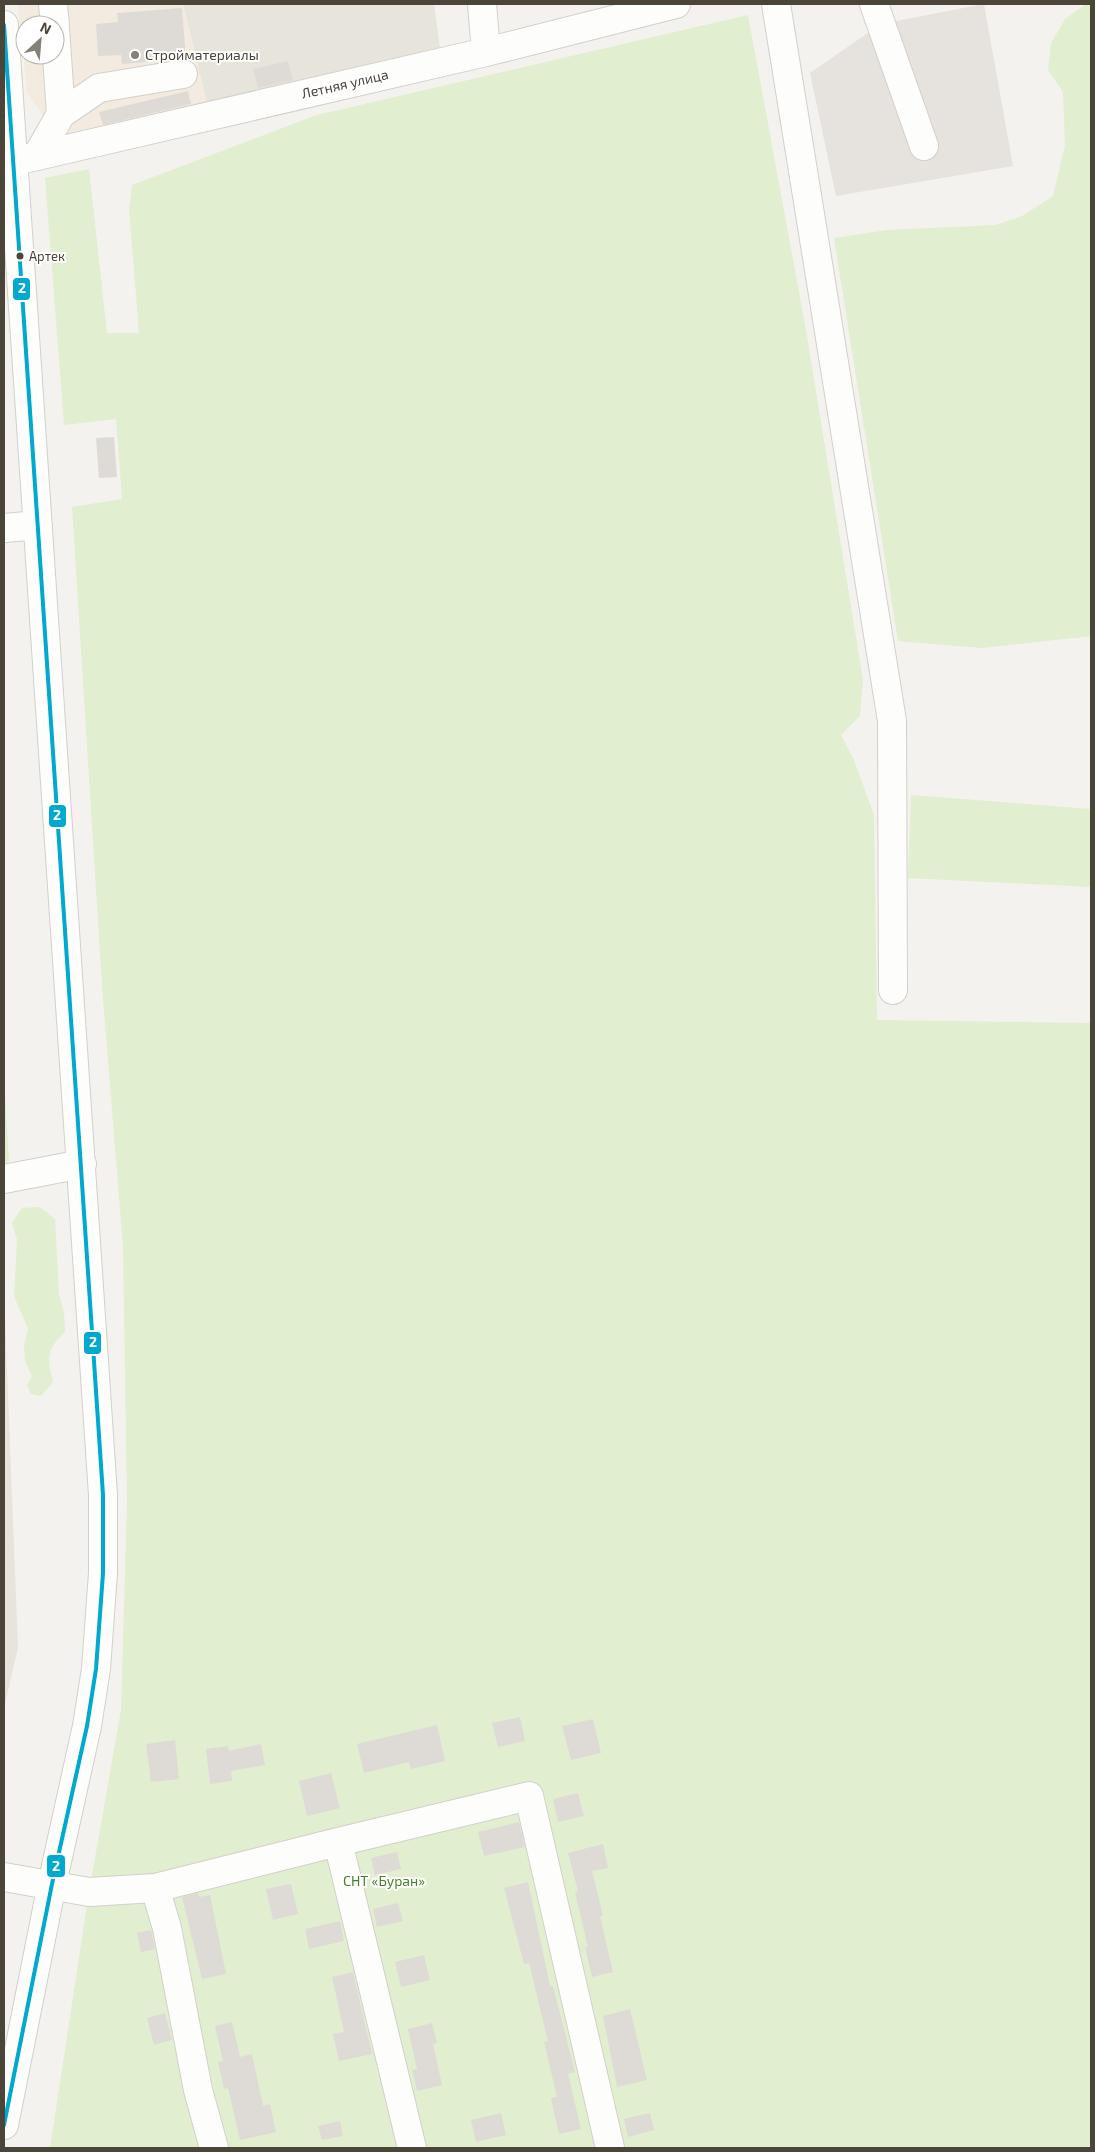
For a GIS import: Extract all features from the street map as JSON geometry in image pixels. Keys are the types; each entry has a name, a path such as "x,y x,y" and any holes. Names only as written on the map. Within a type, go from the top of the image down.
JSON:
{"street":[{"path":"482,4 486,52"},
{"name":"Летняя улица","path":"18,155 486,52 638,8 676,4"},
{"path":"776,4 892,721 893,990"},
{"path":"874,4 924,146"},
{"path":"4,25 5,71 18,155 38,526 103,1495 103,1573 94,1678 86,1726 4,2125"},
{"path":"58,65 62,114"},
{"path":"18,155 62,114 99,88 183,74"},
{"path":"4,528 38,526"},
{"path":"4,1179 82,1164"},
{"path":"4,1877 89,1892 155,1888 529,1796 610,2148"},
{"path":"338,1842 412,2148"},
{"path":"155,1888 167,1928 198,2090 214,2148"}],"shaded area":[{"path":"18,4 183,4 209,111 63,144 27,93 24,65 65,65 65,15 19,15"},
{"path":"183,4 434,4 440,48 209,111"},
{"path":"984,4 1013,166 836,196 810,73 881,24"},
{"path":"4,1293 18,1648 4,1708"}],"green space":[{"path":"1086,4 1091,4 1091,636 982,648 898,641 834,238 887,230 996,225 1022,216 1053,196 1065,145 1063,92 1048,70 1051,43 1065,19"},
{"name":"СНТ «Буран»","path":"748,15 806,330 863,680 860,716 841,735 854,760 874,815 877,1020 1091,1023 1091,2148 50,2148 89,1892 121,1710 127,1502 123,1247 102,986 72,507 122,499 116,419 64,425 45,178 89,169 107,333 139,333 129,209 132,185 317,115"},
{"path":"911,795 1091,809 1091,887 908,878"},
{"path":"4,1078 9,1162 4,1163"},
{"path":"40,1207 55,1219 59,1294 64,1312 65,1332 51,1349 49,1360 53,1382 41,1396 31,1394 27,1385 32,1376 25,1361 24,1345 28,1329 14,1296 17,1240 12,1223 22,1208"}],"building":[{"path":"182,8 186,59 122,64 121,55 98,56 96,24 118,22 117,13"},
{"path":"288,61 293,80 258,88 253,69"},
{"path":"188,91 191,104 103,125 99,112"},
{"path":"114,437 117,477 99,478 96,438"},
{"path":"520,1717 525,1741 498,1747 492,1723"},
{"path":"593,1719 601,1753 571,1760 562,1726"},
{"path":"437,1725 445,1761 411,1769 409,1762 364,1773 357,1744"},
{"path":"175,1740 179,1779 151,1782 146,1744"},
{"path":"261,1744 265,1765 231,1771 232,1781 210,1784 206,1749 228,1746 229,1751"},
{"path":"331,1773 340,1808 307,1816 299,1781"},
{"path":"578,1793 584,1816 558,1822 553,1799"},
{"path":"519,1822 525,1847 484,1856 478,1832"},
{"path":"603,1844 608,1868 592,1871 603,1916 600,1916 613,1972 592,1977 585,1947 588,1947 575,1892 578,1891 568,1853"},
{"path":"397,1852 401,1869 375,1875 371,1858"},
{"path":"528,1882 550,1986 553,1986 575,2072 568,2074 581,2129 559,2134 551,2098 557,2097 544,2042 548,2041 529,1963 524,1964 504,1888"},
{"path":"291,1884 298,1914 273,1920 266,1889"},
{"path":"198,1893 199,1897 210,1895 226,1974 202,1979 182,1897"},
{"path":"398,1903 403,1921 377,1927 373,1909"},
{"path":"340,1921 344,1941 309,1949 305,1929"},
{"path":"151,1930 155,1949 141,1952 137,1933"},
{"path":"424,1955 430,1980 401,1987 395,1962"},
{"path":"353,1972 372,2054 339,2061 333,2034 344,2032 332,1977"},
{"path":"630,2009 647,2080 617,2087 603,2016"},
{"path":"165,2013 172,2040 154,2045 147,2018"},
{"path":"232,2022 240,2057 252,2054 263,2106 270,2104 276,2132 240,2140 228,2088 224,2089 218,2062 223,2061 215,2026"},
{"path":"432,2023 437,2043 433,2044 442,2085 417,2091 412,2070 417,2069 408,2029"},
{"path":"501,2113 506,2135 476,2142 471,2120"},
{"path":"650,2113 654,2130 628,2137 624,2119"},
{"path":"340,2121 343,2136 322,2140 318,2126"}],"transit line":[{"name":"2","path":"4,25 103,1495 103,1573 96,1669 87,1726 52,1884 4,2125"}],"place":[{"name":"Стройматериалы","path":"135,55"},
{"name":"Артек","path":"20,256"}]}
